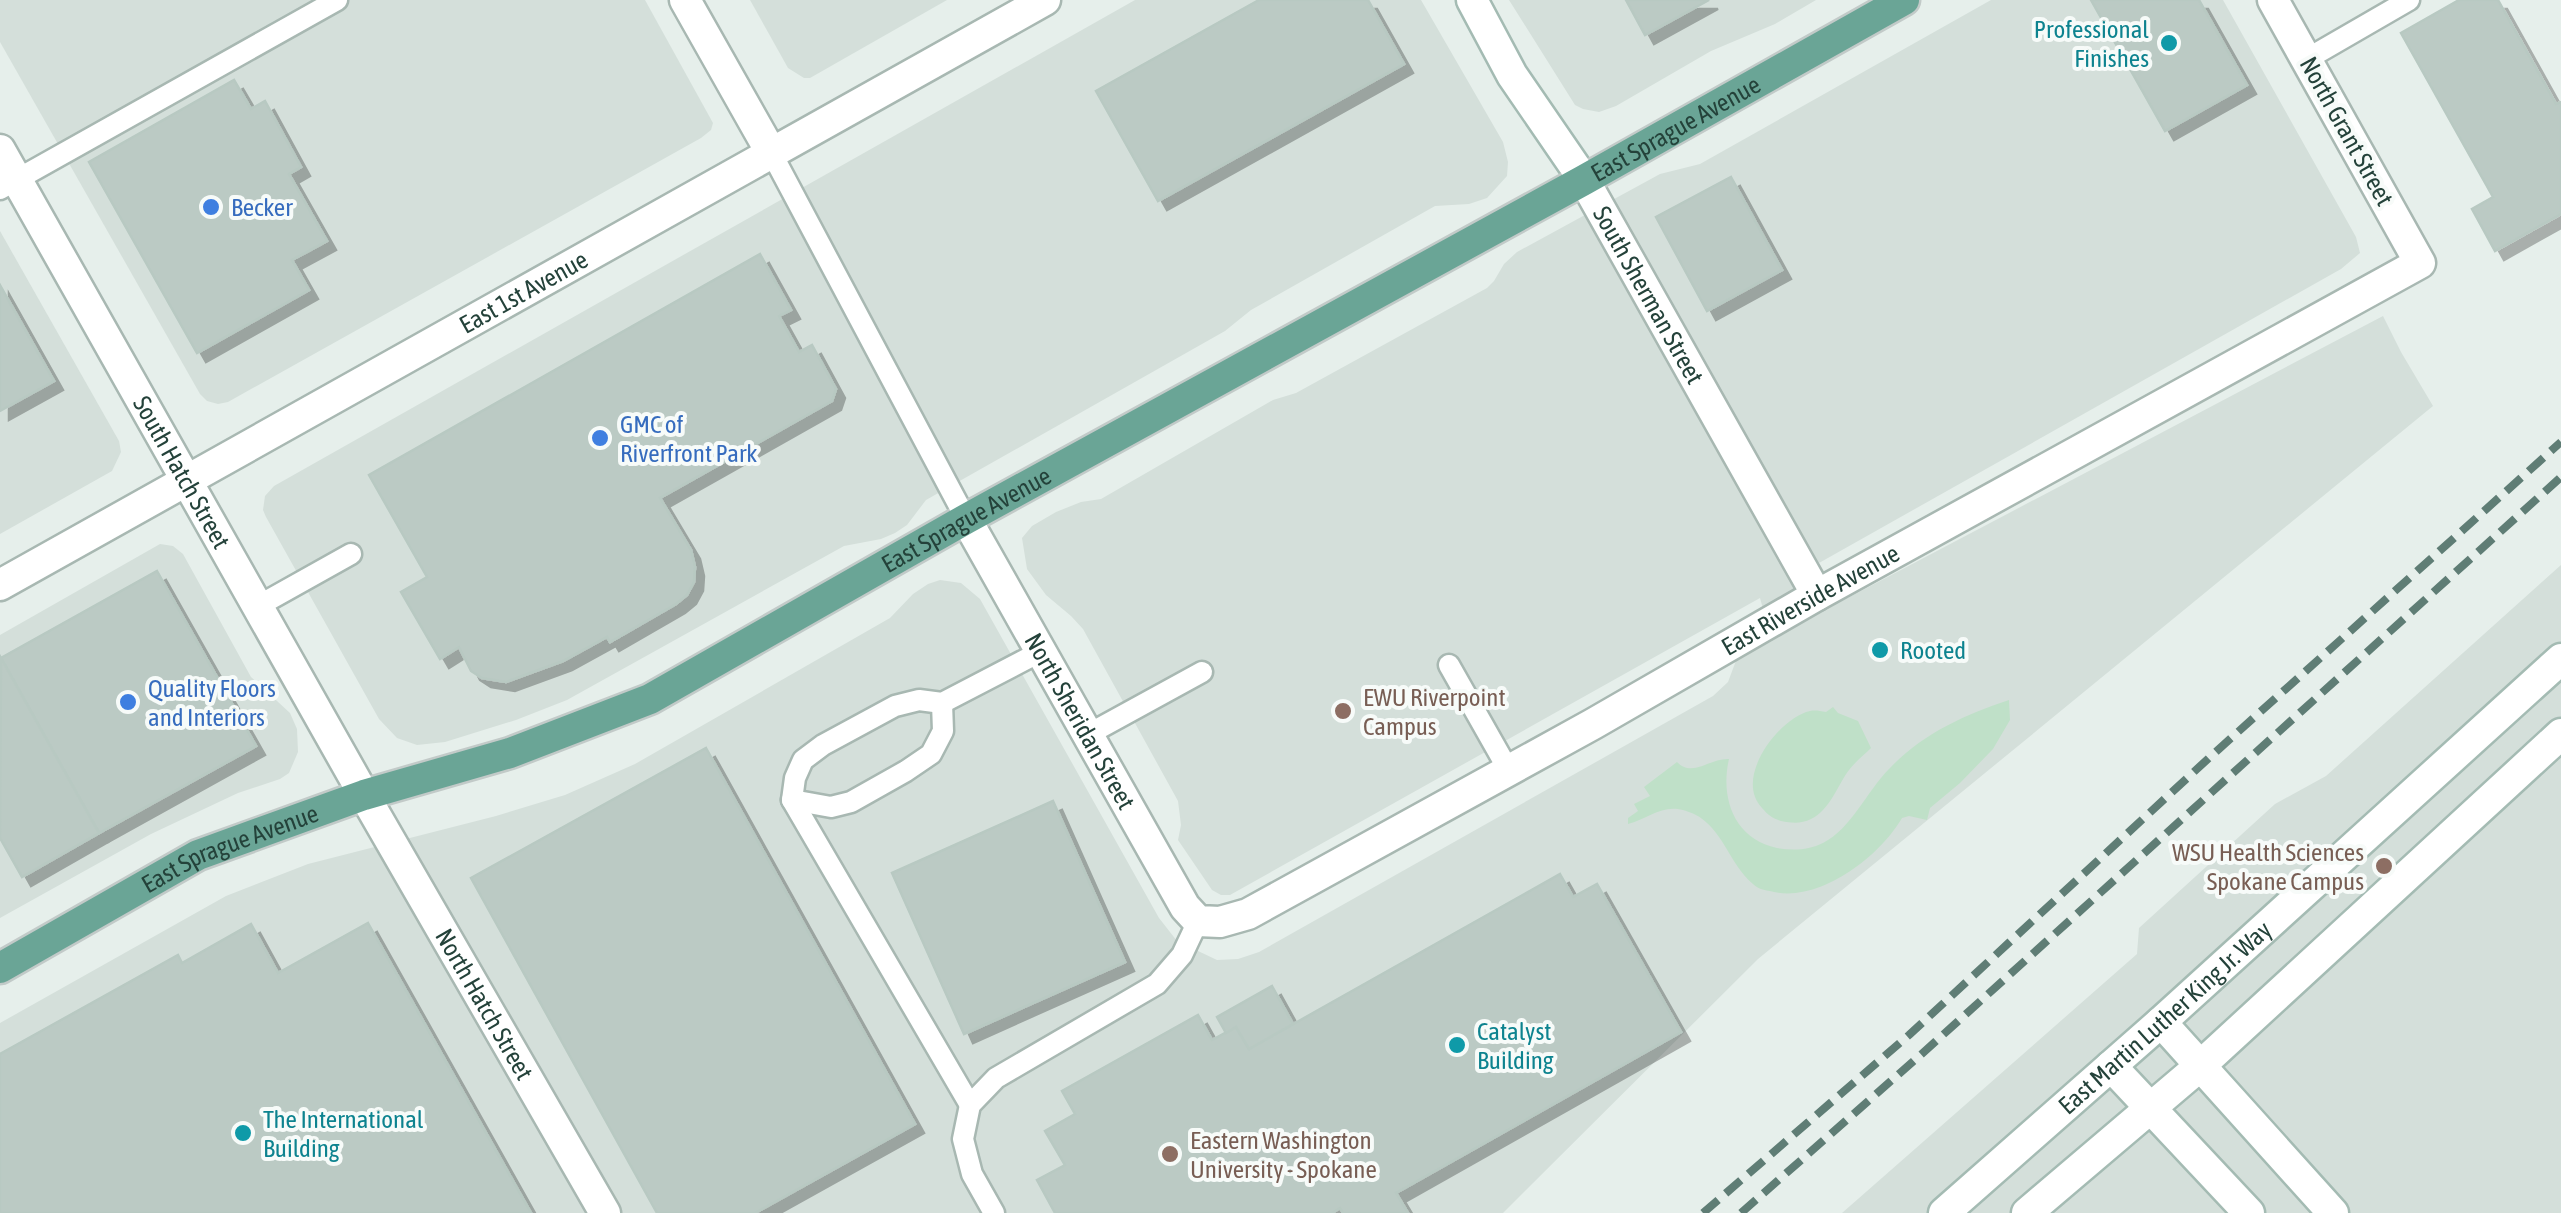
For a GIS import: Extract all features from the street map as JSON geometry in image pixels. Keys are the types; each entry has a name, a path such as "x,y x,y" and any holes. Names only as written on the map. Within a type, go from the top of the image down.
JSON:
{"main road":[{"name":"East Sprague Avenue","path":"0,968 198,855 364,795 510,752 650,699 966,519 1904,0"}],"street":[{"path":"686,0 772,154"},
{"name":"East 1st Avenue","path":"0,585 1045,0"},
{"name":"South Sherman Street","path":"1472,0 1512,75 1584,180 1817,595"},
{"name":"North Grant Street","path":"2273,0 2420,263"},
{"name":"South Hatch Street","path":"0,150 8,185 188,482 364,795"},
{"name":"East Riverside Avenue","path":"1198,922 1220,922 1248,914 2420,263"},
{"name":"North Sheridan Street","path":"966,519 1173,888 1198,922"},
{"name":"East Martin Luther King Jr. Way","path":"1944,1213 2561,660"},
{"path":"2027,1213 2151,1110 2561,734"},
{"name":"North Hatch Street","path":"364,795 605,1213"},
{"path":"2161,1022 2333,1213"},
{"path":"2110,1066 2249,1213"}],"lane":[{"path":"8,185 337,0"},
{"path":"2307,59 2409,0"},
{"path":"772,154 966,519"},
{"path":"258,606 351,554"},
{"path":"970,1105 792,800 795,778 803,760 822,745 895,706 919,700 942,702 1040,652"},
{"path":"1449,665 1509,771"},
{"path":"1087,735 1202,672"},
{"path":"792,800 831,807 851,802 906,772 931,754 943,731 942,702"},
{"path":"994,1213 972,1174 963,1139 970,1105 996,1078 1157,984 1182,955 1198,922"}],"shaded area":[{"path":"0,0 645,0 713,123 701,138 228,402 218,404 200,394 0,42"},
{"path":"750,0 947,0 804,78 788,68"},
{"path":"1135,0 1421,0 1503,142 1507,176 1487,198 1469,204 1435,206 1251,310 1225,331 926,500 907,525 895,533 844,546 567,700 445,742 417,745 397,738 379,719 266,517 265,496 274,486"},
{"path":"1509,0 1816,0 1599,112 1575,105"},
{"path":"1991,0 2223,0 2356,237 2360,253 2341,269 1819,563 1842,601 2383,316 2433,406 1758,959 1503,1213 0,1213 0,1023 226,896 308,864 565,795 635,764 890,618 913,594 940,580 961,583 980,599 1159,918 1177,941 1217,960 1259,952 1713,696 1728,682 1737,658 1772,641 1760,598 1230,895 1221,895 1212,890 1178,840 1178,801 1083,629 1046,595 1027,569 1022,538 1032,526 1056,512 1101,499 1273,400 1296,393 1487,288 1517,252 1660,174 1700,164"},
{"path":"0,231 119,441 121,452 112,471 0,534"},
{"path":"160,544 173,546 183,554 251,677 290,713 297,729 298,752 289,773 280,779 238,793 151,834 0,918 0,635"},
{"name":"WSU Health Sciences Spokane Campus","path":"2561,565 2561,1213 1842,1213 2137,954 2139,928 2275,804 2326,776"}],"green space":[{"path":"2009,700 2010,720 1993,749 1930,808 1927,820 1902,818 1864,861 1811,890 1792,893 1758,888 1745,876 1712,828 1684,810 1667,809 1628,824 1628,818 1638,811 1634,804 1650,796 1644,787 1677,762 1695,768 1729,759 1729,802 1750,836 1777,848 1812,847 1842,829 1881,778 1915,746 1960,719"},
{"path":"1833,707 1858,721 1871,748 1849,770 1818,815 1796,823 1773,817 1754,796 1756,766 1764,751 1785,725 1798,716 1826,712"}],"building":[{"path":"1259,0 1368,0 1404,64 1158,201 1096,91"},
{"path":"1626,0 1709,0 1645,35"},
{"name":"Professional Finishes","path":"2091,0 2199,0 2247,85 2165,131"},
{"path":"2459,0 2498,0 2556,104 2561,102 2561,214 2495,251 2472,209 2493,197 2401,33"},
{"name":"Becker","path":"234,80 251,109 265,101 301,167 289,174 327,241 292,260 309,290 197,353 89,162"},
{"path":"1731,177 1782,270 1707,311 1656,217"},
{"name":"GMC of Riverfront Park","path":"760,254 791,310 779,316 799,352 812,345 836,389 832,401 660,498 691,550 694,582 687,595 610,642 607,637 563,661 506,682 482,678 471,671 459,647 440,659 401,592 427,577 369,475"},
{"path":"0,285 54,381 0,411"},
{"name":"Quality Floors and Interiors","path":"157,571 256,746 99,833 1,658"},
{"path":"1,658 99,833 22,877 0,838"},
{"path":"706,748 915,1124 755,1213 657,1213 471,878"},
{"path":"1053,801 1125,962 964,1034 892,873"},
{"name":"Catalyst Building","path":"1560,874 1573,897 1597,884 1681,1032 1396,1193 1408,1213 1343,1213 1340,1208 1332,1213 1055,1213 1037,1180 1065,1165 1045,1131 1075,1114 1062,1091 1198,1015 1212,1040 1236,1027 1249,1049"},
{"name":"The International Building","path":"368,923 531,1213 0,1213 0,1054 178,955 182,963 251,924 278,973"},
{"path":"1272,986 1293,1024 1249,1049 1236,1027 1226,1033 1217,1017"}],"railway":[{"path":"1703,1213 1909,1035 2210,757 2561,442"},
{"path":"1741,1213 2561,477"}],"place":[{"name":"Professional Finishes","path":"2169,43"},
{"name":"Becker","path":"211,207"},
{"name":"GMC of Riverfront Park","path":"600,438"},
{"name":"Rooted","path":"1880,650"},
{"name":"Quality Floors and Interiors","path":"128,702"},
{"name":"EWU Riverpoint Campus","path":"1343,711"},
{"name":"WSU Health Sciences Spokane Campus","path":"2384,866"},
{"name":"Catalyst Building","path":"1457,1045"},
{"name":"The International Building","path":"243,1133"},
{"name":"Eastern Washington University - Spokane","path":"1170,1154"}]}
